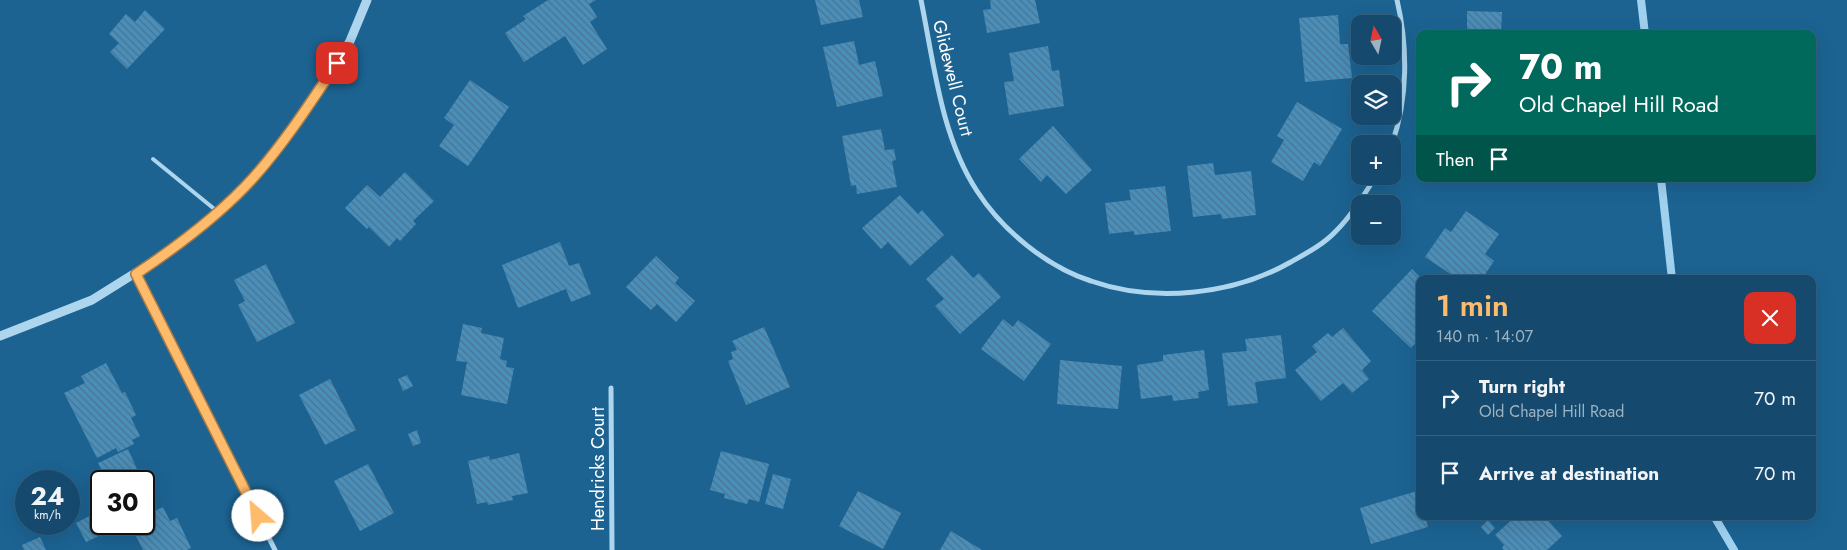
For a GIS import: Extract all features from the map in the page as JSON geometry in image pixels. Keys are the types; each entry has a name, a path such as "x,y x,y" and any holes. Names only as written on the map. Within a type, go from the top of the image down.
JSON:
{"street":[{"path":"0,336 92,300 136,274 174,248 218,212 254,177 283,141 337,63 350,40 368,0"},
{"name":"Glidewell Court","path":"921,0 946,120 960,159 977,191 997,216 1023,242 1051,262 1090,281 1120,288 1176,293 1241,284 1264,275 1310,252 1336,232 1371,185"},
{"path":"1395,135 1403,91 1404,57 1397,0"},
{"path":"136,274 275,550"},
{"name":"Hendricks Court","path":"611,388 612,550"}],"lane":[{"path":"153,159 218,212"}],"building":[{"path":"548,0 596,0 589,4 597,17 590,22 607,49 583,65 565,36 524,62 505,33 526,19 523,16"},
{"path":"815,0 859,0 863,17 821,25"},
{"path":"990,0 1035,0 1040,23 987,33 983,10 991,9"},
{"path":"145,10 165,29 127,69 110,52 119,43 109,34 126,14 135,22"},
{"path":"1467,11 1502,12 1501,30 1467,30"},
{"path":"1338,15 1340,44 1348,44 1351,78 1305,82 1299,18"},
{"path":"854,41 859,65 875,61 883,96 837,107 823,47"},
{"path":"1048,46 1052,71 1059,70 1064,106 1009,115 1004,82 1014,81 1009,53"},
{"path":"470,80 509,107 468,166 439,146 454,125 444,118"},
{"path":"1297,102 1342,129 1320,166 1314,162 1303,181 1271,162 1284,140 1277,136"},
{"path":"1053,126 1092,170 1066,194 1047,175 1041,182 1019,159"},
{"path":"881,129 885,150 894,149 896,160 892,161 897,187 857,194 856,185 851,186 842,136"},
{"path":"1213,163 1215,175 1251,171 1256,215 1222,219 1221,214 1193,217 1187,166"},
{"path":"405,172 434,201 413,221 416,224 400,241 397,238 389,247 369,227 367,229 345,208 367,185 380,197"},
{"path":"1165,186 1171,231 1134,235 1134,231 1109,234 1105,203 1131,200 1129,190"},
{"path":"900,195 918,214 922,210 944,235 910,266 888,242 881,249 862,228"},
{"path":"1466,211 1499,234 1485,254 1494,261 1485,275 1452,275 1425,257 1445,228 1451,232"},
{"path":"560,242 569,266 579,263 591,294 571,302 566,289 518,308 502,265"},
{"path":"952,255 973,278 979,273 1001,297 960,334 935,306 944,299 926,279"},
{"path":"656,256 679,278 675,283 695,301 676,322 657,304 651,310 626,287"},
{"path":"266,264 295,323 257,342 238,305 245,301 234,280"},
{"path":"1412,269 1418,275 1416,275 1416,342 1411,348 1372,311"},
{"path":"1003,319 1013,327 1018,320 1051,344 1024,381 981,349"},
{"path":"463,324 482,328 481,333 504,338 500,359 507,361 506,367 514,368 507,404 461,395 467,362 456,361"},
{"path":"764,327 790,387 746,405 728,361 733,359 731,352 737,350 732,341"},
{"path":"1343,328 1371,361 1362,370 1369,379 1352,393 1343,383 1321,401 1295,370 1317,352 1312,346 1328,333 1332,337"},
{"path":"1281,335 1286,378 1255,382 1258,403 1228,406 1222,353 1247,351 1245,339"},
{"path":"1204,350 1209,390 1198,392 1199,398 1173,401 1172,395 1141,399 1137,365 1163,361 1163,355"},
{"path":"1060,360 1122,366 1118,409 1057,404"},
{"path":"106,363 122,393 125,392 136,415 131,418 140,436 132,440 134,444 118,452 116,448 97,458 64,393 85,383 81,376"},
{"path":"407,375 413,386 403,391 398,379"},
{"path":"330,379 356,430 325,445 299,395"},
{"path":"417,430 421,443 413,446 408,434"},
{"path":"128,449 137,470 102,470 98,463"},
{"path":"721,451 769,464 759,502 749,499 747,504 724,498 725,494 710,490"},
{"path":"519,453 528,493 512,496 513,500 488,505 487,502 477,504 468,461 489,456 490,460"},
{"path":"368,464 394,513 360,531 334,481"},
{"path":"773,474 791,479 783,509 765,504"},
{"path":"858,491 901,513 883,549 839,526"},
{"path":"1416,491 1416,520 1426,520 1428,527 1371,544 1360,508"},
{"path":"163,507 170,521 177,518 191,548 187,550 143,550 136,535 155,535 155,511"},
{"path":"90,516 90,535 100,535 86,542 80,531 80,521"},
{"path":"1488,520 1495,528 1488,535 1481,527"},
{"path":"1512,520 1548,520 1562,536 1547,550 1504,550 1502,548 1504,545 1495,535"},
{"path":"951,531 982,550 940,550"},
{"path":"40,537 46,550 24,550 22,545"}],"waterway":[{"path":"1641,0 1645,30"},
{"path":"1661,182 1672,275"},
{"path":"1716,520 1734,550"}],"route":[{"path":"258,516 136,274 174,248 218,212 254,177 283,141 337,63"}]}
